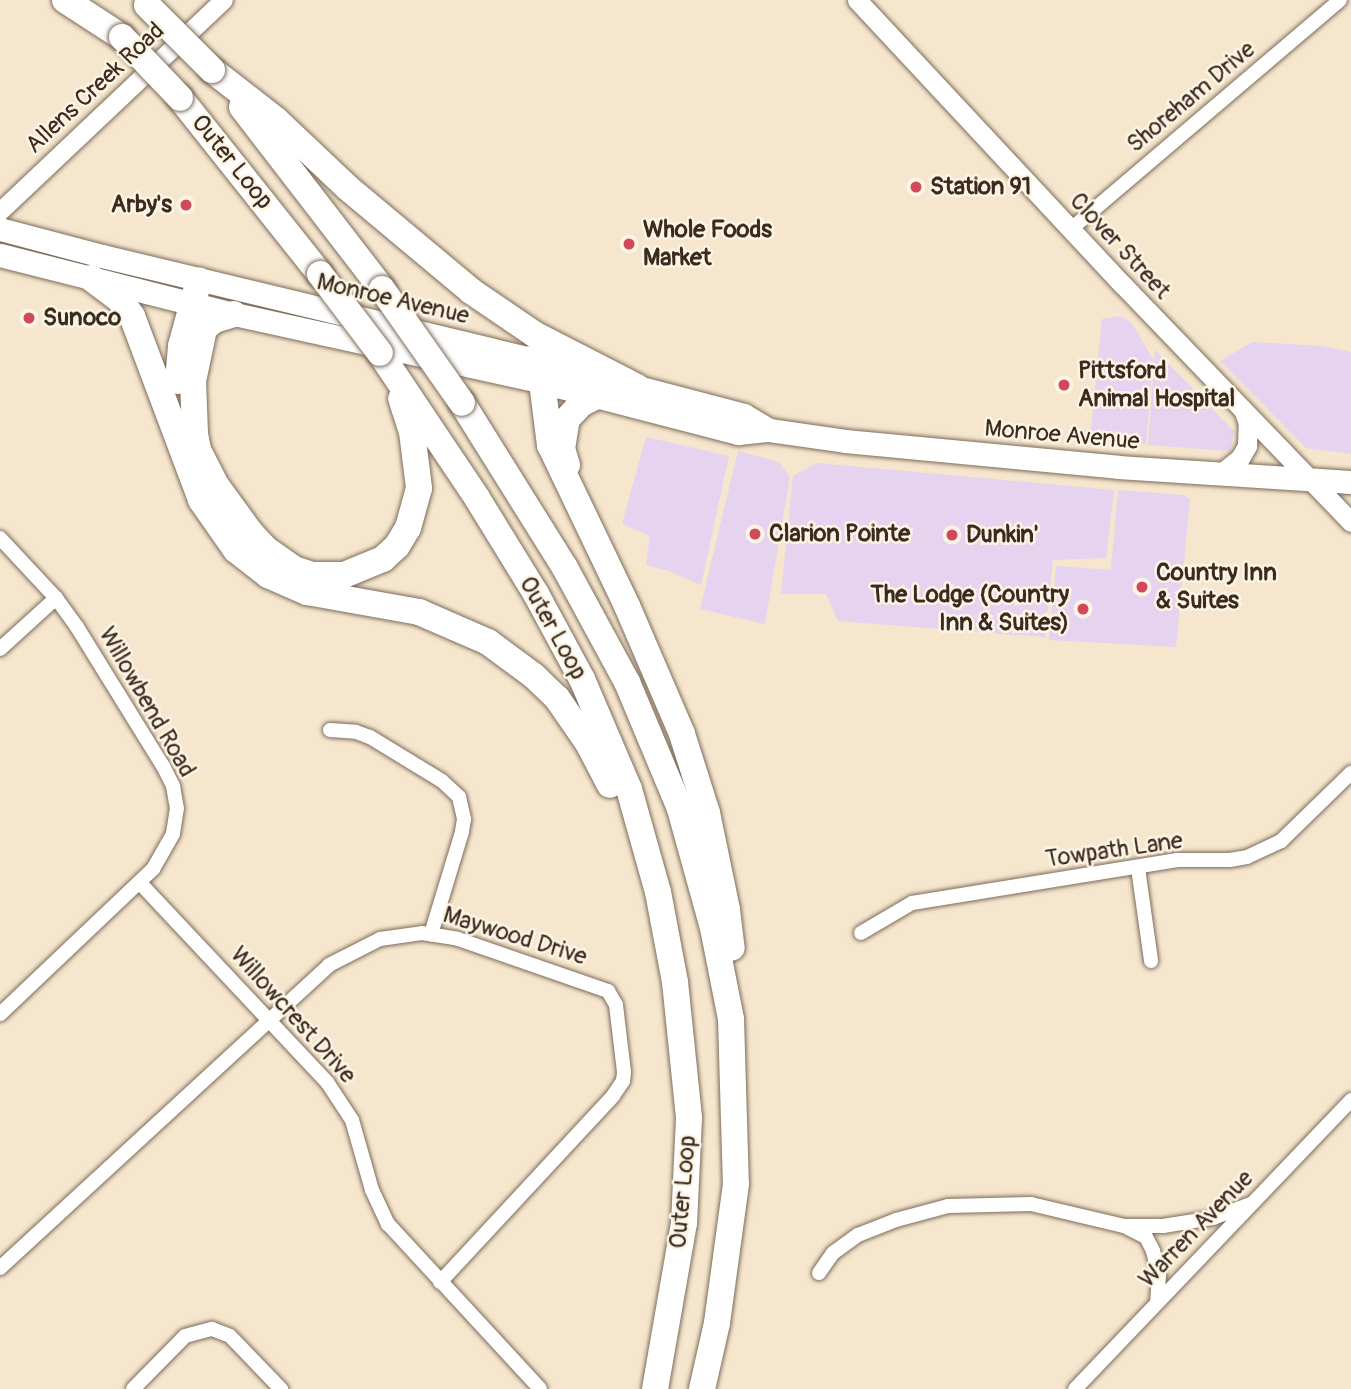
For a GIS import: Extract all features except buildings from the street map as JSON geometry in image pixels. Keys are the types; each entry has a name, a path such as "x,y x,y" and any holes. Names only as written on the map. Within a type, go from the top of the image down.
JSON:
{"highway":[{"path":"65,0 122,37"},
{"name":"Outer Loop","path":"84,0 180,98 380,353 517,562 582,679 629,789 658,892 675,982 689,1118 684,1223 655,1389"},
{"name":"Outer Loop","path":"144,2 212,70 382,289 462,403 565,568 627,682 655,745 680,809 713,928 731,1019 736,1184 717,1323 702,1389"},
{"path":"212,70 276,120 348,188 471,291 534,334 638,387"},
{"path":"91,278 121,301 132,316 211,519 236,550 268,575 307,592 419,612 442,620 488,642 534,676 557,698 589,743 658,892"},
{"path":"179,442 177,395 180,359 196,292"},
{"path":"234,314 214,320 204,329 193,381 198,450 216,485 250,532 267,550 294,569 328,577 364,569 383,559 408,528 419,488 418,463 402,389"},
{"path":"536,370 550,445 627,606 682,734 707,813 727,910 733,962 731,1019"},
{"path":"578,504 562,449 567,419 581,404 595,397"}],"main road":[{"name":"Clover Street","path":"857,0 1070,229 1351,522"},
{"name":"Monroe Avenue","path":"0,229 196,292 536,370 595,397 738,433 769,430 870,444 1219,475 1351,482"},
{"name":"Monroe Avenue","path":"0,255 91,278 196,292 234,314 638,387 744,415 769,430"},
{"path":"1219,475 1240,458 1247,446 1248,423 1243,411"}],"street":[{"name":"Allens Creek Road","path":"0,212 224,0"},
{"name":"Shoreham Drive","path":"1070,229 1340,0"},
{"name":"Willowbend Road","path":"0,538 56,598 84,638 173,786 177,808 173,834 162,858 140,883 0,1014"},
{"path":"0,649 56,598"},
{"path":"330,730 356,732 370,737 442,781 459,797 464,819 462,832 431,934"},
{"name":"Towpath Lane","path":"861,933 912,903 1178,860 1230,860 1264,851 1293,831 1351,773"},
{"path":"1138,868 1151,961"},
{"name":"Willowcrest Drive","path":"140,883 269,1019 339,1098 360,1142 372,1190 382,1214 440,1282 540,1389"},
{"name":"Maywood Drive","path":"0,1268 269,1019 343,955 387,937 431,934 458,939 608,991 616,1005 624,1072 623,1081 613,1096 440,1282"},
{"name":"Warren Avenue","path":"1075,1389 1351,1100"},
{"path":"819,1273 833,1253 858,1235 896,1220 948,1206 1031,1204 1124,1226 1146,1237 1159,1275 1157,1302"},
{"path":"1124,1226 1163,1226 1213,1218 1251,1204"},
{"path":"133,1389 185,1336 212,1329 230,1336 281,1389"}],"shaded area":[{"path":"1120,316 1131,322 1153,359 1146,444 1090,439 1102,319"},
{"path":"1252,342 1322,346 1351,352 1351,454 1306,448 1220,361"},
{"path":"1155,350 1234,431 1230,451 1148,445"},
{"path":"646,437 729,456 701,585 669,571 646,565 650,536 622,524"},
{"path":"738,451 779,462 790,477 765,624 700,609"},
{"path":"817,463 1114,490 1106,558 1053,560 1045,637 838,621 826,594 781,594 793,476"},
{"path":"1118,490 1183,495 1190,499 1176,647 1049,640 1056,566 1111,570"}],"place":[{"name":"Station 91","path":"916,187"},
{"name":"Arby's","path":"186,205"},
{"name":"Whole Foods Market","path":"629,244"},
{"name":"Sunoco","path":"29,318"},
{"name":"Pittsford Animal Hospital","path":"1064,385"},
{"name":"Clarion Pointe","path":"755,534"},
{"name":"Dunkin'","path":"952,535"},
{"name":"Country Inn & Suites","path":"1142,587"},
{"name":"The Lodge (Country Inn & Suites)","path":"1083,609"}]}
